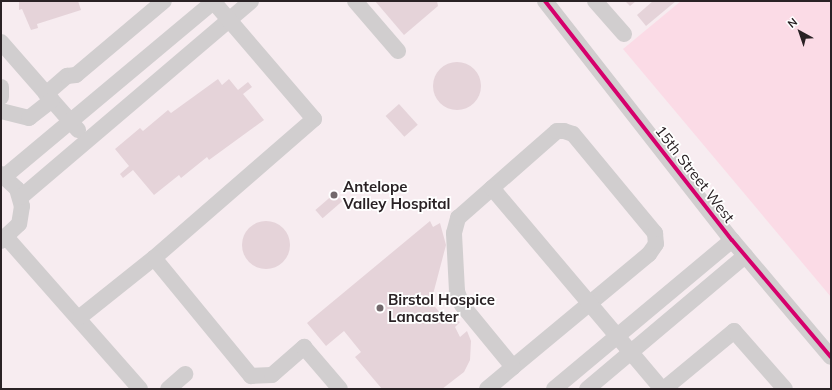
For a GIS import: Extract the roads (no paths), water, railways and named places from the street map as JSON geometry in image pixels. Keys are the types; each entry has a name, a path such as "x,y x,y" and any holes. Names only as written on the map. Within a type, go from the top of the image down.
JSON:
{"street":[{"path":"1,111 29,118 67,76 76,75 164,1"},
{"path":"80,317 154,258 314,119 213,1 3,175 21,198 19,224 4,239 80,317 140,389"},
{"path":"21,198 86,139 251,1"},
{"path":"355,1 398,51"},
{"name":"15th Street West","path":"545,1 558,8 732,240 831,357"},
{"path":"596,1 624,34"},
{"path":"1,42 86,139"},
{"path":"1,87 1,97"},
{"path":"487,389 514,367 590,304 649,254 656,244 656,233 573,134 557,131 458,218 454,233 457,291 462,305 514,367"},
{"path":"492,188 663,389 734,331 785,389"},
{"path":"554,389 732,240"},
{"path":"587,389 745,256"},
{"path":"154,258 251,376 272,375 304,347 340,389"},
{"path":"168,389 185,374"}],"place":[{"name":"Antelope Valley Hospital","path":"334,195"},
{"name":"Birstol Hospice Lancaster","path":"380,308"}]}
